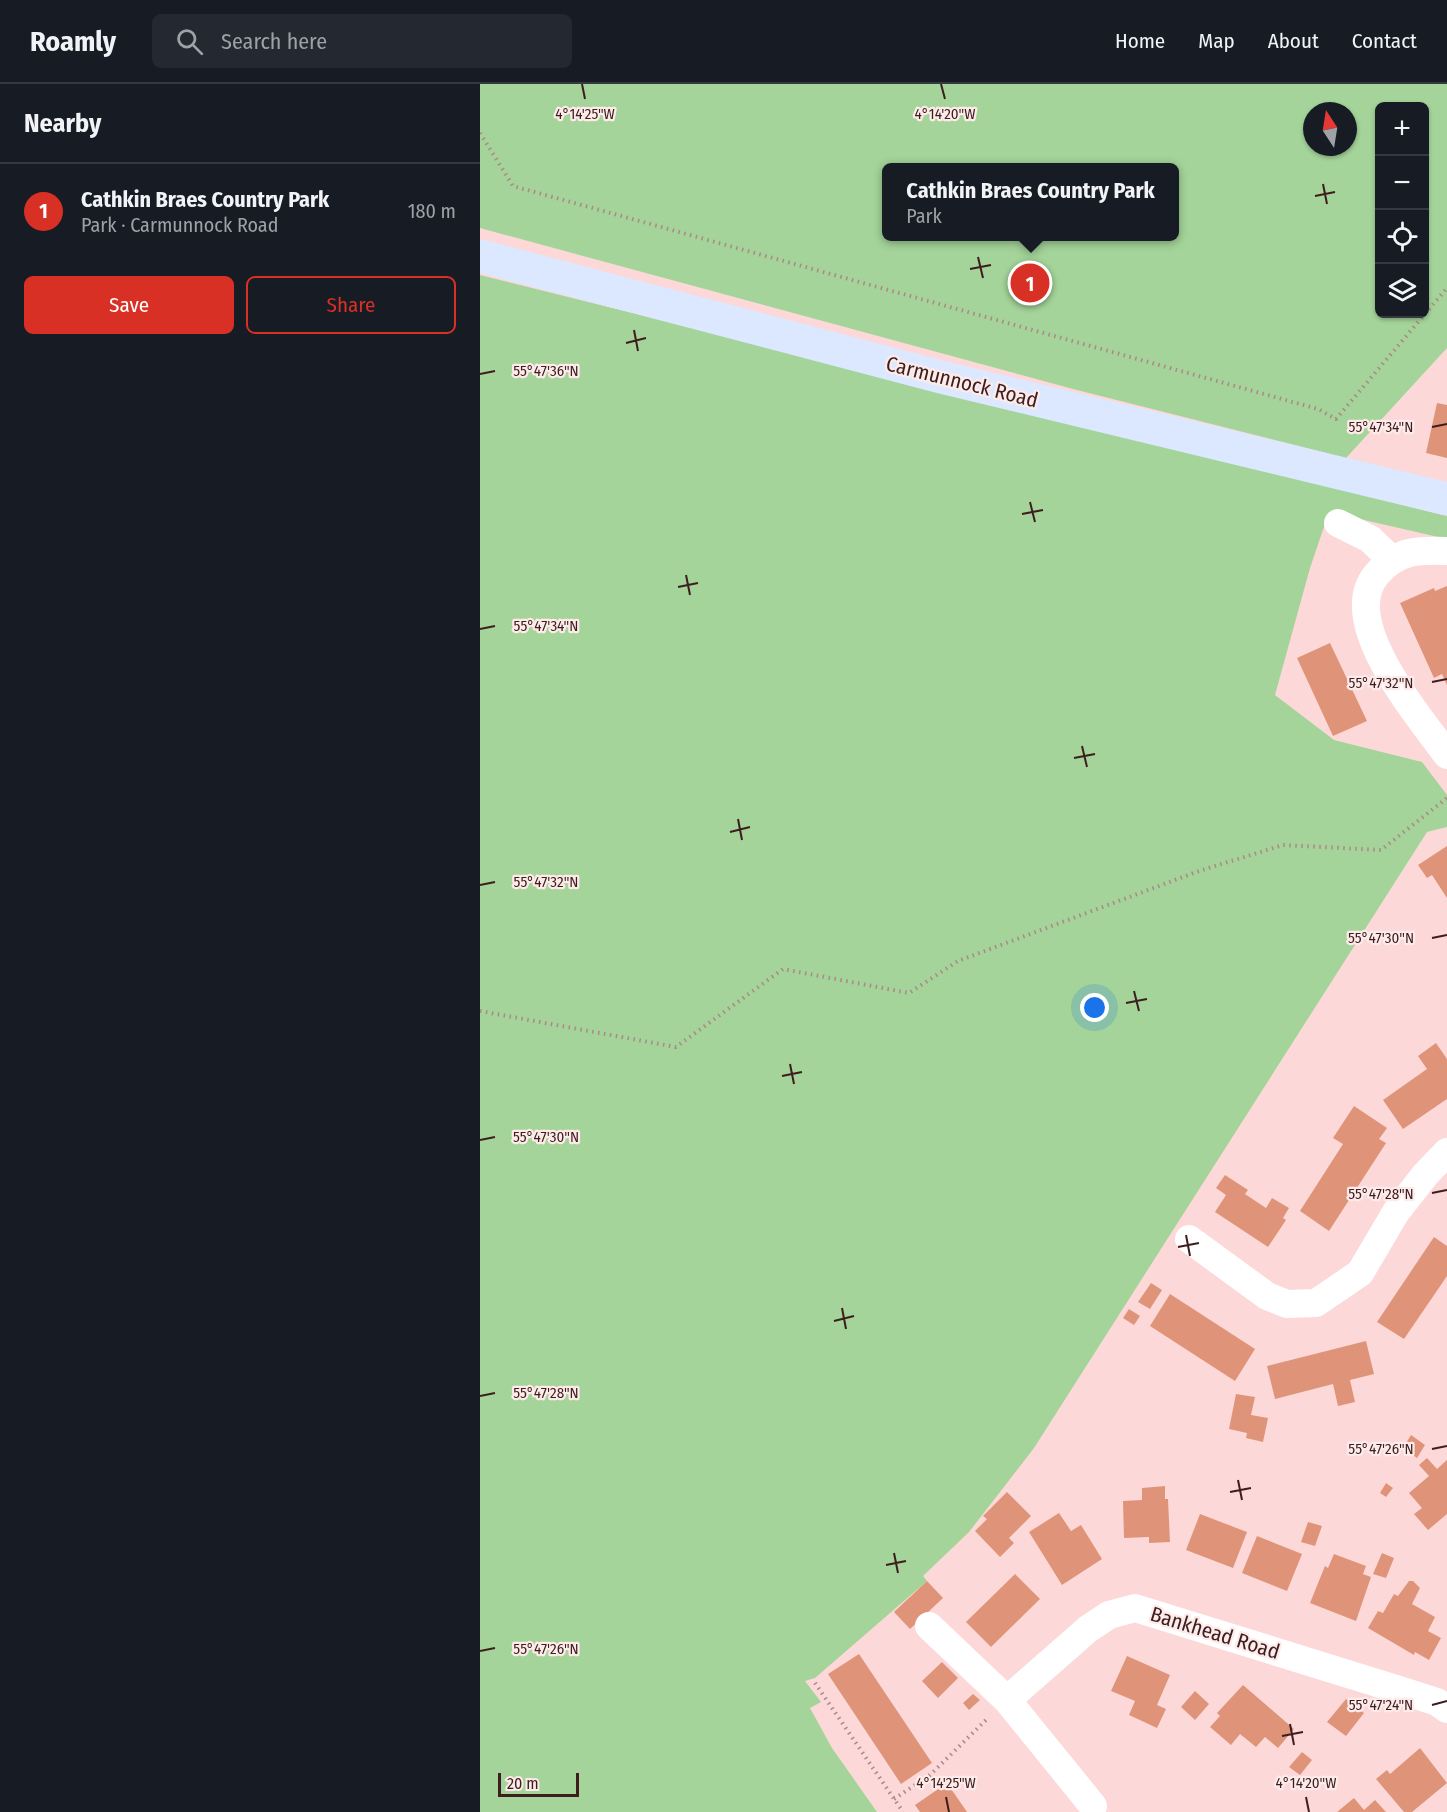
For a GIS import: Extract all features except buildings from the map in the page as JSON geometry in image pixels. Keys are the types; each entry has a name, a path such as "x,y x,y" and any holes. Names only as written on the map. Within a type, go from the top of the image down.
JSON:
{"street":[{"name":"Carmunnock Road","path":"480,256 941,377 1447,499"},
{"path":"1338,523 1370,539 1390,558"},
{"path":"1447,551 1420,550 1390,558 1373,578 1367,596 1366,621 1376,649 1447,755"},
{"path":"1198,1255 1267,1296 1287,1305 1316,1303 1360,1273 1396,1212 1425,1175 1447,1152"},
{"name":"Bankhead Road","path":"1007,1700 1088,1629 1109,1616 1135,1608 1437,1702 1447,1709"},
{"path":"929,1626 1007,1700 1093,1806"}],"path":[{"path":"480,133 513,186 1318,409 1336,419 1447,288"},
{"path":"480,1011 676,1047 783,969 909,993 958,961 1199,871 1282,845 1381,850 1447,798"},
{"path":"814,1683 903,1812"},
{"path":"894,1799 930,1775 1007,1700"}],"green space":[{"path":"480,84 1447,84 1447,348 1346,458 1073,389 480,228"},
{"path":"480,275 1447,516 1447,539 1329,512 1310,568 1275,695 1334,740 1422,762 1447,795 1447,827 1427,832 1034,1448 969,1532 923,1576 927,1581 815,1678 805,1681 821,1702 810,1708 832,1748 877,1812 480,1812"}],"place":[{"name":"Cathkin Braes Country Park","path":"1030,283"}]}
